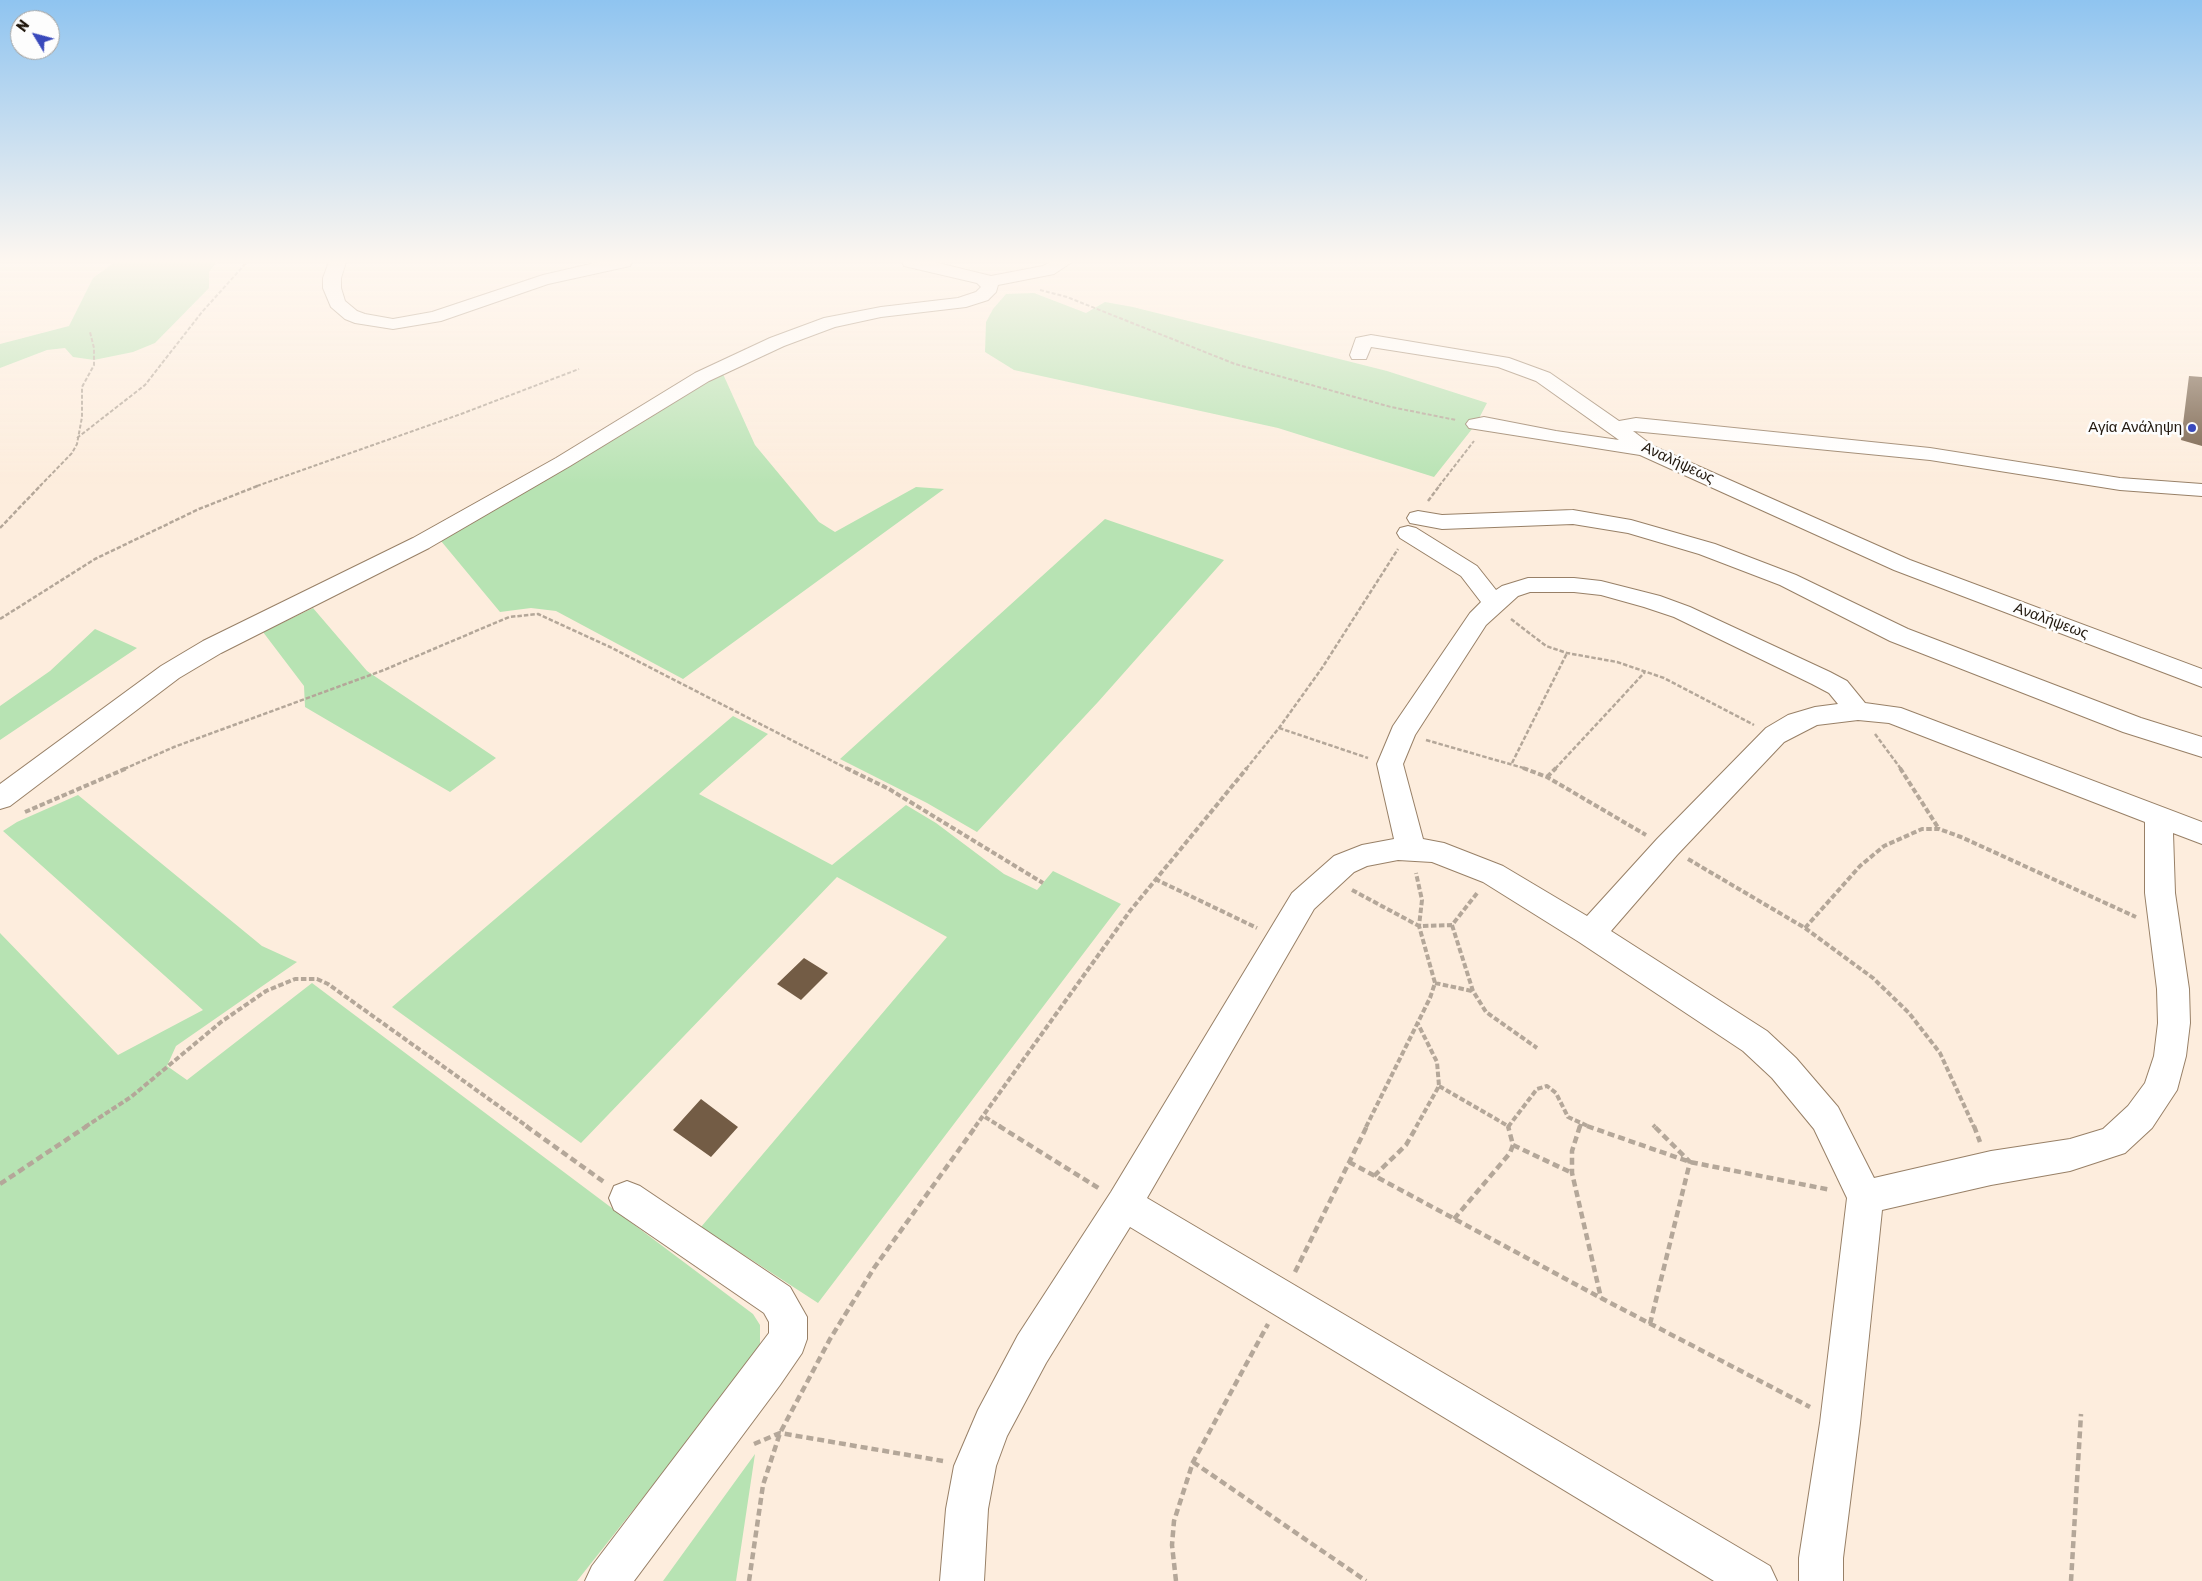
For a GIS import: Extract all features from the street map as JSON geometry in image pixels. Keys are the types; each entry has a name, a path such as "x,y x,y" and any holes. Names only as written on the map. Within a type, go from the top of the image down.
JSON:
{"street":[{"path":"0,799 170,672 212,647 422,543 563,462 702,377 795,336"},
{"path":"1359,355 1363,342 1370,341 1502,362 1543,377 1620,431"},
{"path":"1480,424 1646,450"},
{"name":"Αναλήψεως","path":"2202,490 2120,484 1930,454 1636,424 1624,426 1620,431 1646,450 1902,565 2202,678"},
{"path":"1413,525 1541,517 1590,519 1631,527 1707,550 1788,580 1900,635 2132,726 2202,747"},
{"path":"1413,525 1469,571 1494,603"},
{"path":"1411,849 1390,764 1402,733 1478,619 1494,603 1510,592 1528,585 1547,584 1601,588 1652,601 1682,612 1838,687 1858,711"},
{"path":"1590,934 1667,848 1775,735 1797,722 1815,716 1858,711 1892,714 2202,833"},
{"path":"1865,1197 1991,1168 2070,1155 2113,1142 2140,1117 2160,1090 2170,1056 2174,1023 2166,927 2160,893 2159,818"},
{"path":"962,1581 967,1509 975,1466 992,1424 1032,1349 1124,1204 1303,901 1344,864 1362,856 1398,849 1411,849 1449,855 1493,874 1737,1028 1770,1055 1813,1100 1826,1118 1865,1197 1840,1423 1821,1558 1821,1581"},
{"path":"607,1581 766,1371 788,1339 788,1317 777,1300 627,1198"},
{"path":"1124,1204 1283,1297 1755,1581"}],"path":[{"path":"0,528 72,453 77,444 82,416 82,387 94,365 94,348 91,336"},
{"path":"77,438 145,385 183,336"},
{"path":"749,1581 763,1486 780,1433 830,1339 874,1268 1130,911 1279,728 1322,668 1428,502 1462,459 1480,424 1391,407 1235,364 1164,336"},
{"path":"0,619 47,588 95,560 193,512 265,483 461,414 579,369"},
{"path":"1494,603 1525,632 1546,646 1567,653 1618,662 1664,678 1775,735"},
{"path":"17,816 174,747 384,670 484,626 514,616 538,614 610,647 786,738 889,788 1043,883"},
{"path":"1512,763 1567,653"},
{"path":"1547,777 1645,672"},
{"path":"1858,711 1910,781 1939,829"},
{"path":"1279,728 1390,764"},
{"path":"1402,733 1512,763 1547,777 1805,928 1873,978 1909,1013 1940,1053 1962,1097 1991,1168"},
{"path":"1805,928 1860,866 1884,846 1922,828 1939,829 2084,895 2166,927"},
{"path":"1176,1581 1172,1544 1174,1520 1193,1462 1283,1297 1418,1024 1435,983 1419,926 1422,900 1411,849"},
{"path":"1328,877 1419,926 1452,925 1493,874"},
{"path":"1155,879 1280,939"},
{"path":"1452,925 1473,991 1486,1012 1537,1048"},
{"path":"0,1184 131,1097 221,1022 266,991 295,979 317,979 328,984 627,1198"},
{"path":"1435,983 1473,991"},
{"path":"1374,1176 1406,1145 1439,1086 1438,1062 1418,1024"},
{"path":"1439,1086 1508,1126 1513,1145 1510,1152 1454,1220"},
{"path":"1508,1126 1537,1089 1548,1086 1556,1093 1568,1117 1580,1124 1690,1162 1865,1197"},
{"path":"984,1116 1124,1204"},
{"path":"1580,1124 1572,1152 1572,1173 1601,1298"},
{"path":"1653,1126 1690,1162"},
{"path":"1513,1145 1572,1173"},
{"path":"1350,1162 1454,1220 1840,1423"},
{"path":"1650,1324 1690,1162"},
{"path":"2071,1581 2081,1414"},
{"path":"780,1433 975,1466"},
{"path":"1193,1462 1366,1581"}],"green space":[{"path":"32,336 162,336 155,343 133,352 94,360 73,357 65,348 47,350 0,368 0,344"},
{"path":"986,336 1247,336 1387,371 1487,403 1476,424 1434,477 1278,428 1014,370 985,352"},
{"path":"723,374 755,445 819,522 835,532 916,487 944,489 683,679 556,611 531,608 500,612 441,541 575,462 695,387"},
{"path":"1105,519 1224,560 1098,702 977,832 927,803 840,759"},
{"path":"313,608 367,671 496,758 450,792 305,707 304,686 263,632"},
{"path":"95,629 137,648 0,740 0,706 50,671"},
{"path":"733,716 768,734 699,794 832,865 906,805 936,823 1004,874 1037,890 1053,871 1121,904 818,1303 701,1227 947,937 837,877 581,1143 392,1007"},
{"path":"78,795 262,946 297,962 176,1046 167,1066 187,1080 312,983 753,1314 760,1325 760,1350 577,1581 0,1581 0,933 118,1055 203,1010 3,831 17,822"},
{"path":"755,1454 736,1581 663,1581"}],"building":[{"path":"2189,376 2202,377 2202,446 2181,440"},
{"path":"804,958 828,973 801,1000 777,984"},
{"path":"701,1099 738,1127 711,1157 673,1130"}],"place":[{"name":"Αγία Ανάληψη","path":"2192,428"}]}
